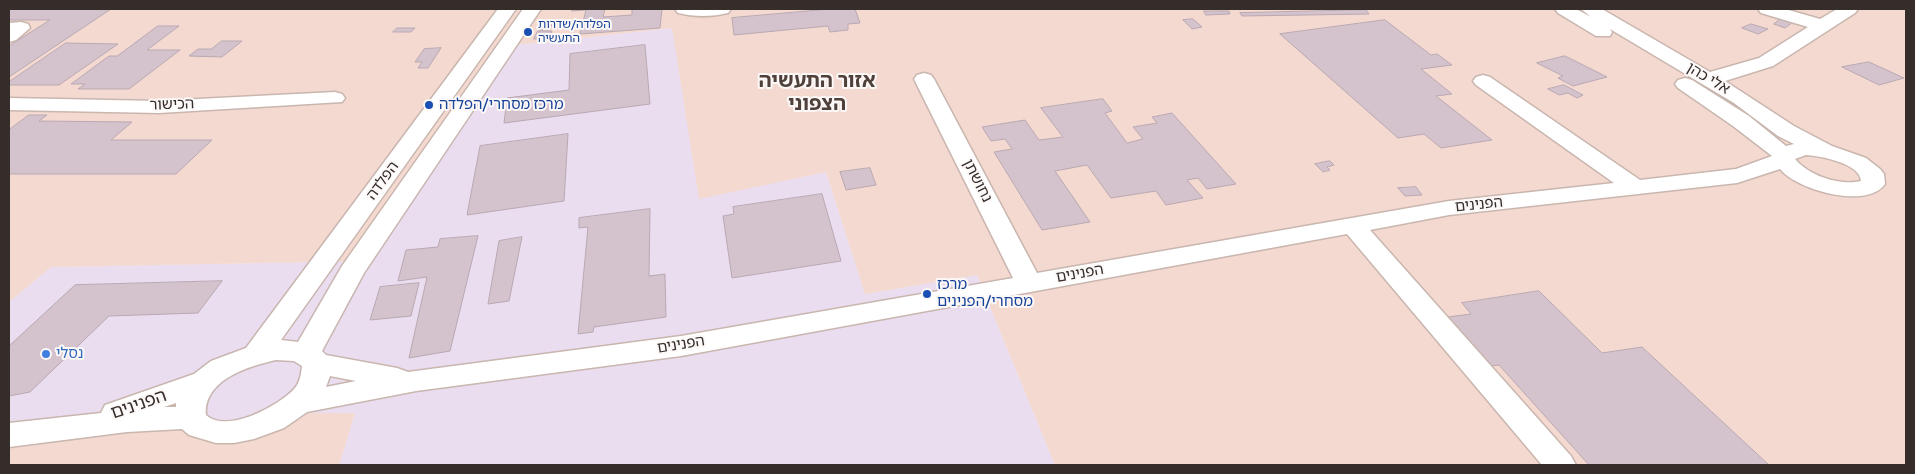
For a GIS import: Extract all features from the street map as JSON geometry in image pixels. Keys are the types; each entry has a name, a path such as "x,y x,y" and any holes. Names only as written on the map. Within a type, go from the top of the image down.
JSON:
{"street":[{"name":"הפלדה","path":"257,353 507,9"},
{"name":"הפלדה","path":"300,402 312,388 318,375 312,359 351,272 532,9"},
{"path":"684,9 695,11 722,9"},
{"name":"אלי כהן","path":"1564,9 1708,99 1759,134 1784,157 1791,168 1815,182"},
{"name":"אלי כהן","path":"1590,9 1709,79 1786,131 1824,150"},
{"path":"1767,9 1824,26"},
{"path":"1709,79 1766,62 1849,9"},
{"path":"9,28 21,28 9,36"},
{"name":"נחושתן","path":"924,79 1029,283"},
{"path":"1483,81 1637,188"},
{"name":"הכישור","path":"9,104 159,107 335,98"},
{"name":"הפנינים","path":"300,402 416,381 681,346 1449,208 1714,179 1751,172 1784,157 1798,148 1824,150"},
{"path":"1815,182 1850,190 1868,188 1873,184 1872,174 1867,169 1848,158 1824,150"},
{"name":"הפנינים","path":"1714,179 1815,182"},
{"path":"1354,225 1560,465"},
{"name":"הפנינים","path":"257,353 293,350 312,359 416,381"},
{"path":"257,353 220,369 205,381 190,406 190,417 198,426 212,431 229,432 267,422 300,402"},
{"name":"הפנינים","path":"74,427 205,381"},
{"name":"הפנינים","path":"9,435 74,427 190,417"}],"shaded area":[{"path":"9,9 1906,9 1906,465 1055,465 977,275 865,294 826,172 699,199 672,28 515,45 368,261 51,267 9,302"},
{"path":"673,28 699,198 826,172 865,294 977,275 1055,465 339,465 355,413 309,413 9,442 9,302 51,267 368,261 515,45"},
{"path":"309,413 355,413 339,465 9,465 9,442"}],"building":[{"path":"9,9 111,9 9,77 9,46 50,20 9,20"},
{"path":"572,9 605,9 603,17 632,15 632,9 662,9 660,28 580,34 586,10 572,11"},
{"path":"830,9 855,9 860,23 848,24 848,30 830,32 828,26 734,35 732,18"},
{"path":"1366,10 1369,14 1242,16 1240,13"},
{"path":"1204,11 1229,11 1230,14 1206,15"},
{"path":"1782,18 1793,22 1785,28 1774,24"},
{"path":"1193,19 1202,27 1192,29 1183,20"},
{"path":"1385,20 1431,55 1437,54 1452,65 1421,69 1452,94 1436,96 1492,140 1441,148 1424,134 1398,138 1280,34"},
{"path":"543,23 553,23 549,30 539,30"},
{"path":"1751,24 1768,29 1758,34 1742,28"},
{"path":"158,26 179,26 147,50 180,50 129,89 78,89 85,84 71,84 109,56 117,56"},
{"path":"397,28 415,28 411,32 393,32"},
{"path":"538,31 552,31 549,38 534,39"},
{"path":"222,41 242,41 222,57 189,56 198,49 211,49"},
{"path":"66,43 118,44 59,85 9,85 9,82"},
{"path":"645,45 650,104 504,123 507,98 569,90 570,54"},
{"path":"441,48 428,68 418,68 422,62 415,62 424,49"},
{"path":"1565,56 1607,77 1573,86 1558,78 1563,76 1537,63"},
{"path":"1869,62 1904,78 1879,85 1842,67"},
{"path":"1564,85 1583,95 1577,98 1568,93 1559,95 1548,89"},
{"path":"1103,99 1112,111 1105,113 1127,143 1143,139 1133,127 1157,123 1152,117 1172,113 1236,184 1207,189 1198,178 1187,180 1203,198 1166,205 1156,191 1111,198 1087,165 1055,171 1090,222 1042,230 994,152 1012,149 1005,139 991,141 982,127 1025,120 1039,140 1063,137 1041,108"},
{"path":"29,115 47,115 39,121 132,122 111,140 212,140 176,174 9,174 9,130"},
{"path":"568,134 564,201 467,215 480,146"},
{"path":"1330,161 1334,165 1327,167 1330,170 1323,172 1315,164"},
{"path":"870,168 876,185 846,190 840,172"},
{"path":"1416,187 1422,195 1405,196 1398,188"},
{"path":"822,194 841,261 732,278 723,216 734,214 733,207"},
{"path":"650,209 649,276 665,274 666,317 594,327 593,332 578,334 588,227 579,228 579,218"},
{"path":"478,236 450,351 409,358 427,277 398,281 406,250 438,247 440,239"},
{"path":"522,237 509,301 488,304 499,241"},
{"path":"222,281 198,313 109,316 30,392 9,396 9,346 75,285"},
{"path":"419,283 411,316 370,320 380,287"},
{"path":"1539,291 1602,353 1642,347 1769,465 1589,465 1499,365 1491,366 1448,317 1471,314 1462,303"}],"place":[{"name":"הפלדה/שדרות התעשיה","path":"528,32"},
{"name":"מרכז מסחרי/הפלדה","path":"429,105"},
{"name":"מרכז מסחרי/הפנינים","path":"927,294"},
{"name":"נסלי","path":"46,354"}],"district":[{"name":"אזור התעשיה הצפוני","path":"817,94"}]}
